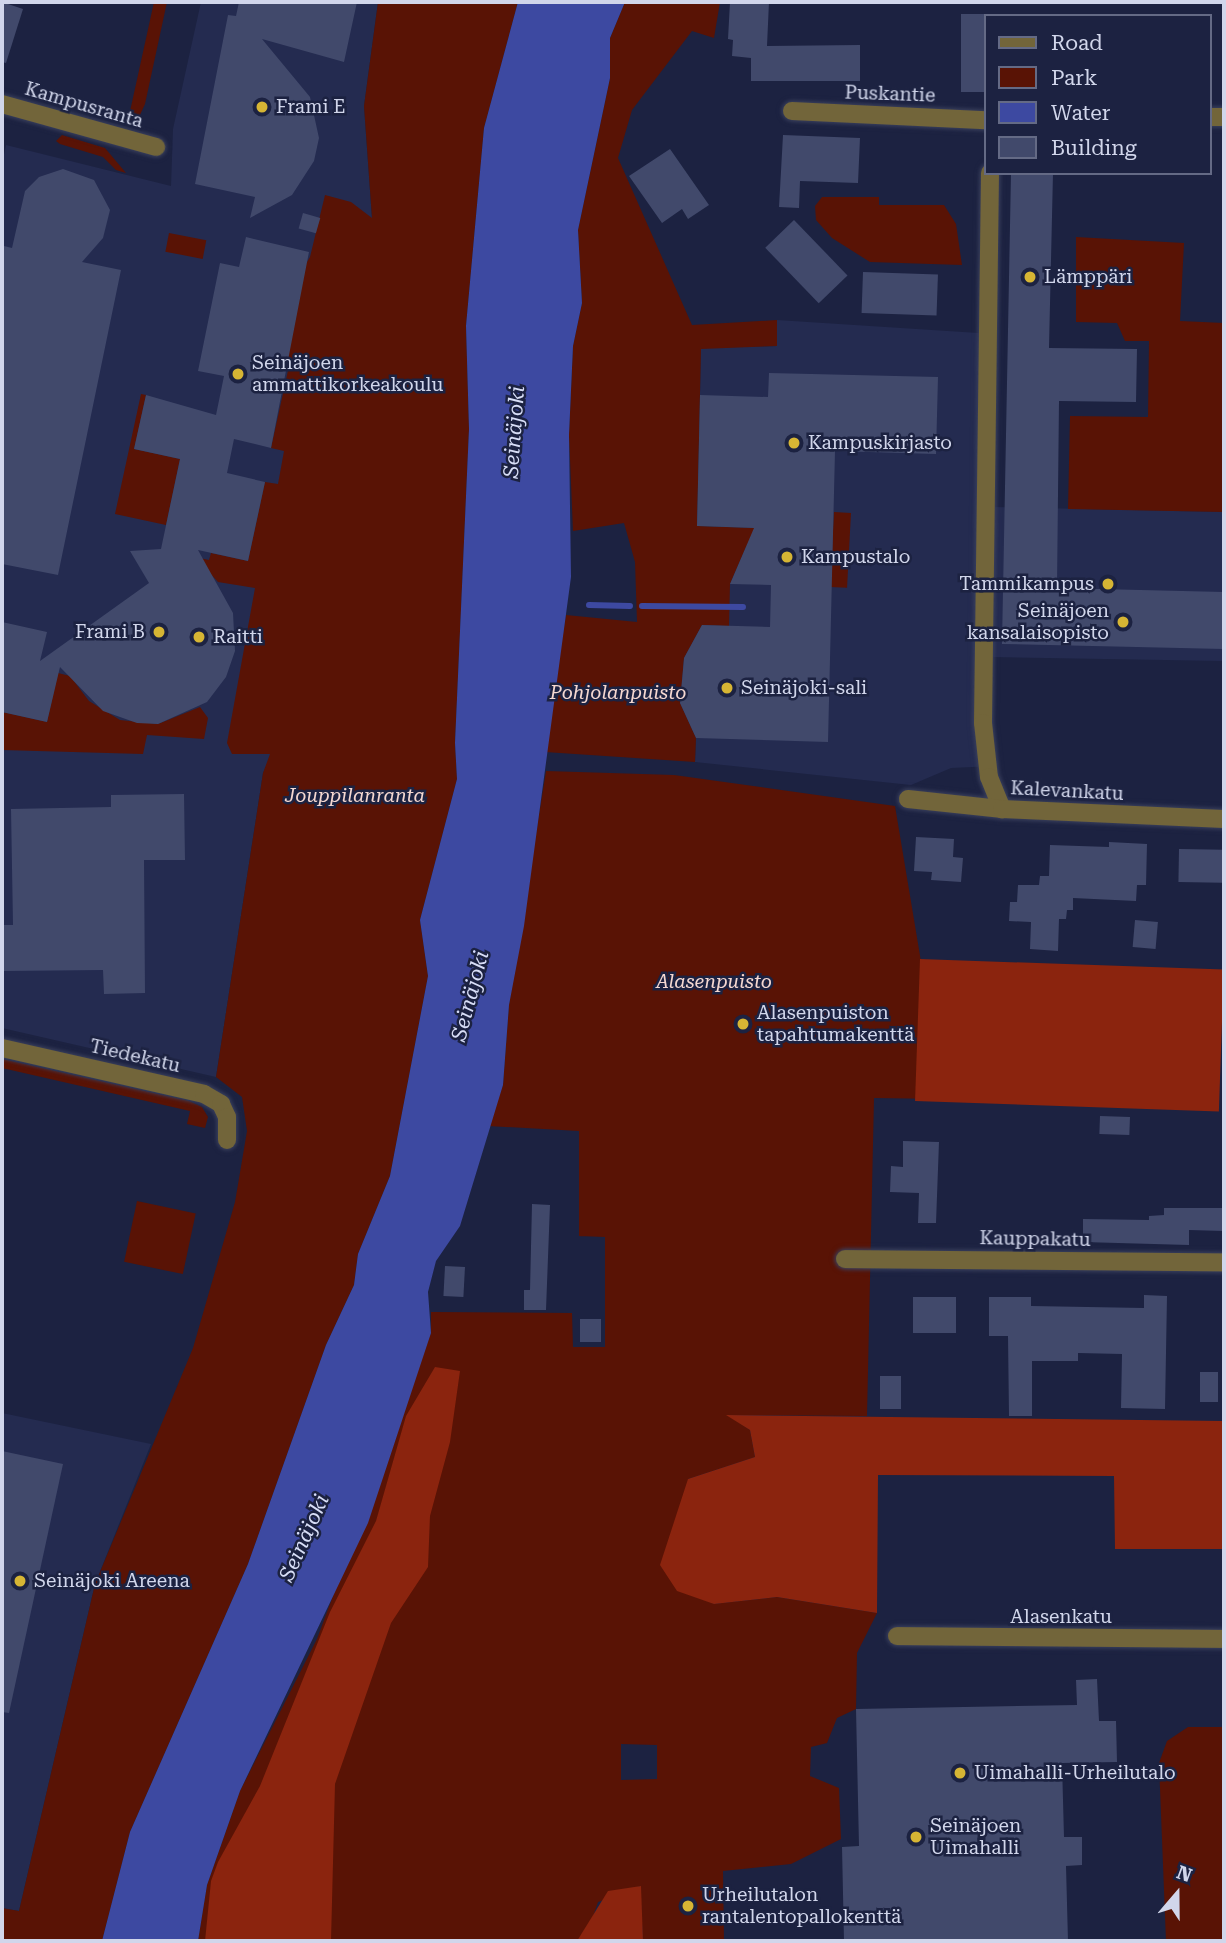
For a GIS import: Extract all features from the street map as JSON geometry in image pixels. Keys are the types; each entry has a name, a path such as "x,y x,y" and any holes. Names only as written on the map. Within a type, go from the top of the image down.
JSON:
{"street":[{"name":"Kampusranta","path":"2,104 156,147"},
{"name":"Puskantie","path":"792,111 984,120"},
{"path":"990,175 983,723 989,777 1002,809"},
{"name":"Kalevankatu","path":"908,799 1002,809 1224,819"},
{"name":"Tiedekatu","path":"2,1048 204,1094 221,1104 227,1117 227,1140"},
{"name":"Kauppakatu","path":"845,1259 1224,1262"},
{"name":"Alasenkatu","path":"897,1636 1224,1639"}],"shaded area":[{"path":"201,2 378,2 364,106 372,219 278,742 263,773 216,1077 2,1028 2,164 6,145 171,186 173,129"},
{"path":"777,320 994,334 993,507 1224,512 1224,661 991,657 994,766 951,768 911,785 695,762 696,738 680,703 684,658 692,639 730,584 755,528 697,526 701,348 777,346"},
{"path":"920,959 1224,970 1219,1112 915,1101"},
{"path":"435,1367 460,1371 450,1442 430,1516 428,1567 391,1623 335,1784 331,1941 205,1941 211,1881 218,1862 260,1786 330,1612 376,1521 406,1416"},
{"path":"2,1413 151,1444 95,1584 19,1911 2,1908"},
{"path":"726,1415 1224,1421 1224,1549 1115,1549 1114,1476 878,1475 877,1613 777,1597 714,1604 677,1591 660,1565 688,1479 755,1457 750,1430"},
{"path":"641,1886 643,1941 577,1941 608,1891"}],"green space":[{"path":"154,2 167,2 145,104 139,117 127,125"},
{"name":"Jouppilanranta","path":"378,2 518,2 484,128 466,326 469,429 455,743 457,779 420,920 428,976 390,1176 358,1254 354,1285 326,1345 248,1564 130,1832 102,1941 2,1941 2,1908 19,1911 95,1584 193,1348 235,1202 247,1131 242,1097 216,1077 263,773 270,754 232,754 227,743 255,588 218,582 195,557 209,560 211,553 248,561 265,482 278,484 284,451 271,448 289,366 249,357 310,257 325,195 351,202 372,218 364,106"},
{"name":"Pohjolanpuisto","path":"625,2 720,2 714,38 692,31 632,110 618,158 692,325 777,320 777,346 701,349 697,526 756,528 755,539 746,547 730,584 729,626 702,625 684,658 680,703 696,738 695,762 545,752 566,615 637,622 635,562 624,523 573,531 569,435 573,346 582,303 578,230 610,78 610,38"},
{"path":"62,135 105,148 126,173 116,170 103,157 60,144 56,141"},
{"path":"822,197 879,197 879,205 944,205 956,224 962,265 870,262 832,238 816,220 815,206"},
{"path":"169,233 206,240 203,259 165,252"},
{"path":"1076,237 1184,243 1180,321 1224,323 1224,512 1068,509 1070,416 1148,417 1149,341 1125,341 1117,323 1076,322"},
{"path":"141,394 146,395 134,449 180,459 166,525 115,514"},
{"path":"834,512 851,513 847,588 830,587"},
{"path":"58,673 70,676 89,701 120,720 158,724 200,707 208,718 204,739 147,735 143,754 2,750 2,712 47,722"},
{"name":"Alasenpuisto","path":"546,771 674,775 895,806 944,1099 874,1098 867,1416 728,1415 750,1430 755,1457 688,1479 713,1604 777,1597 877,1613 857,1653 856,1709 837,1718 827,1743 811,1747 810,1776 839,1788 841,1839 791,1864 723,1871 724,1941 643,1941 640,1886 598,1902 589,1928 577,1941 198,1941 207,1885 240,1791 317,1639 431,1333 431,1312 572,1313 573,1347 605,1347 605,1237 579,1236 579,1131 488,1126 503,1085 509,1005","holes":["621,1744 657,1745 657,1779 621,1780"]},
{"path":"2,1059 189,1101 202,1107 208,1117 205,1128 187,1124 190,1111 2,1068"},
{"path":"137,1201 196,1213 183,1274 124,1262"},
{"path":"1188,1727 1224,1727 1224,1941 1166,1941 1159,1763 1167,1741"}],"water":[{"name":"Seinäjoki","path":"518,2 625,2 610,38 610,78 578,230 582,303 573,346 569,435 571,577 524,926 509,1005 503,1085 460,1226 436,1261 428,1292 431,1333 368,1523 240,1791 207,1885 198,1941 102,1941 130,1832 248,1564 326,1345 354,1285 358,1254 390,1176 428,976 420,920 457,779 455,743 469,429 466,326 484,128"}],"building":[{"path":"2,2 23,9 6,63 2,62"},
{"name":"Frami E","path":"239,2 357,2 344,62 262,39 310,97 319,138 314,161 292,195 250,218 255,197 195,184 228,15 236,16"},
{"path":"730,2 769,2 767,46 860,45 860,81 751,81 751,58 732,56 733,40 728,39"},
{"path":"961,14 984,14 984,92 961,92"},
{"path":"783,135 860,138 858,183 800,181 799,208 779,207"},
{"path":"670,149 709,205 688,219 682,209 662,223 629,176"},
{"path":"63,169 94,180 110,210 103,238 82,262 121,270 58,575 2,564 2,257 4,246 12,248 25,191 39,177"},
{"path":"1011,175 1053,175 1049,348 1137,349 1136,402 1059,401 1057,588 1224,592 1224,649 1002,644"},
{"path":"303,213 320,218 316,233 299,228"},
{"path":"794,220 847,275 819,303 765,248"},
{"path":"246,237 309,252 271,448 234,439 227,473 265,482 248,561 198,550 233,613 235,651 226,677 207,702 158,724 137,723 103,711 60,667 47,722 2,712 2,622 47,632 40,661 149,583 130,551 161,549 180,459 134,449 146,395 216,415 224,376 198,371 220,263 239,267"},
{"path":"863,272 938,275 937,316 862,313"},
{"name":"Kampustalo","path":"769,373 938,377 936,454 835,451 828,742 696,738 680,703 684,658 702,625 770,627 771,585 730,584 754,528 697,526 700,395 768,397"},
{"path":"184,794 185,860 144,860 145,993 104,994 103,970 2,971 2,925 13,925 11,809 111,807 111,795"},
{"path":"916,837 954,839 953,857 963,858 961,882 931,880 932,872 914,871"},
{"path":"1109,842 1147,844 1146,885 1137,885 1136,901 1073,898 1073,910 1067,910 1066,919 1059,919 1058,951 1030,949 1031,922 1009,921 1010,902 1017,902 1018,885 1039,885 1040,876 1049,876 1050,845 1109,847"},
{"path":"1179,849 1223,850 1222,883 1178,882"},
{"path":"1135,920 1158,922 1156,949 1133,947"},
{"path":"1100,1116 1130,1117 1129,1135 1099,1134"},
{"path":"903,1141 939,1142 936,1223 918,1223 919,1193 890,1192 891,1166 903,1167"},
{"path":"532,1204 550,1205 546,1310 524,1310 524,1290 530,1290"},
{"path":"1164,1208 1224,1208 1224,1231 1189,1230 1189,1245 1083,1242 1083,1219 1149,1220 1149,1216 1164,1215"},
{"path":"445,1266 465,1267 463,1297 443,1296"},
{"path":"1144,1295 1167,1296 1165,1409 1121,1408 1122,1354 1078,1353 1078,1361 1032,1361 1032,1416 1009,1416 1008,1336 989,1336 989,1297 1031,1297 1031,1306 1144,1308"},
{"path":"913,1297 956,1297 956,1333 913,1333"},
{"path":"580,1319 601,1319 601,1342 580,1342"},
{"path":"1200,1372 1218,1372 1218,1402 1200,1402"},
{"path":"880,1376 901,1376 901,1409 880,1409"},
{"name":"Seinäjoki Areena","path":"2,1451 63,1464 9,1713 2,1712"},
{"name":"Uimahalli-Urheilutalo","path":"1097,1679 1099,1721 1116,1721 1117,1762 1062,1763 1064,1837 1082,1837 1082,1865 1066,1866 1068,1941 844,1941 842,1847 859,1846 856,1709 1077,1705 1076,1680"}],"waterway":[{"path":"589,605 630,606"},
{"path":"642,606 743,607"}],"place":[{"name":"Frami E","path":"262,107"},
{"name":"Lämppäri","path":"1030,277"},
{"name":"Seinäjoen ammattikorkeakoulu","path":"238,374"},
{"name":"Kampuskirjasto","path":"794,443"},
{"name":"Kampustalo","path":"787,557"},
{"name":"Tammikampus","path":"1108,584"},
{"name":"Seinäjoen kansalaisopisto","path":"1123,622"},
{"name":"Frami B","path":"159,632"},
{"name":"Raitti","path":"199,637"},
{"name":"Seinäjoki-sali","path":"727,688"},
{"name":"Alasenpuiston tapahtumakenttä","path":"743,1024"},
{"name":"Seinäjoki Areena","path":"20,1581"},
{"name":"Uimahalli-Urheilutalo","path":"960,1773"},
{"name":"Seinäjoen Uimahalli","path":"916,1837"},
{"name":"Urheilutalon rantalentopallokenttä","path":"688,1906"}]}
